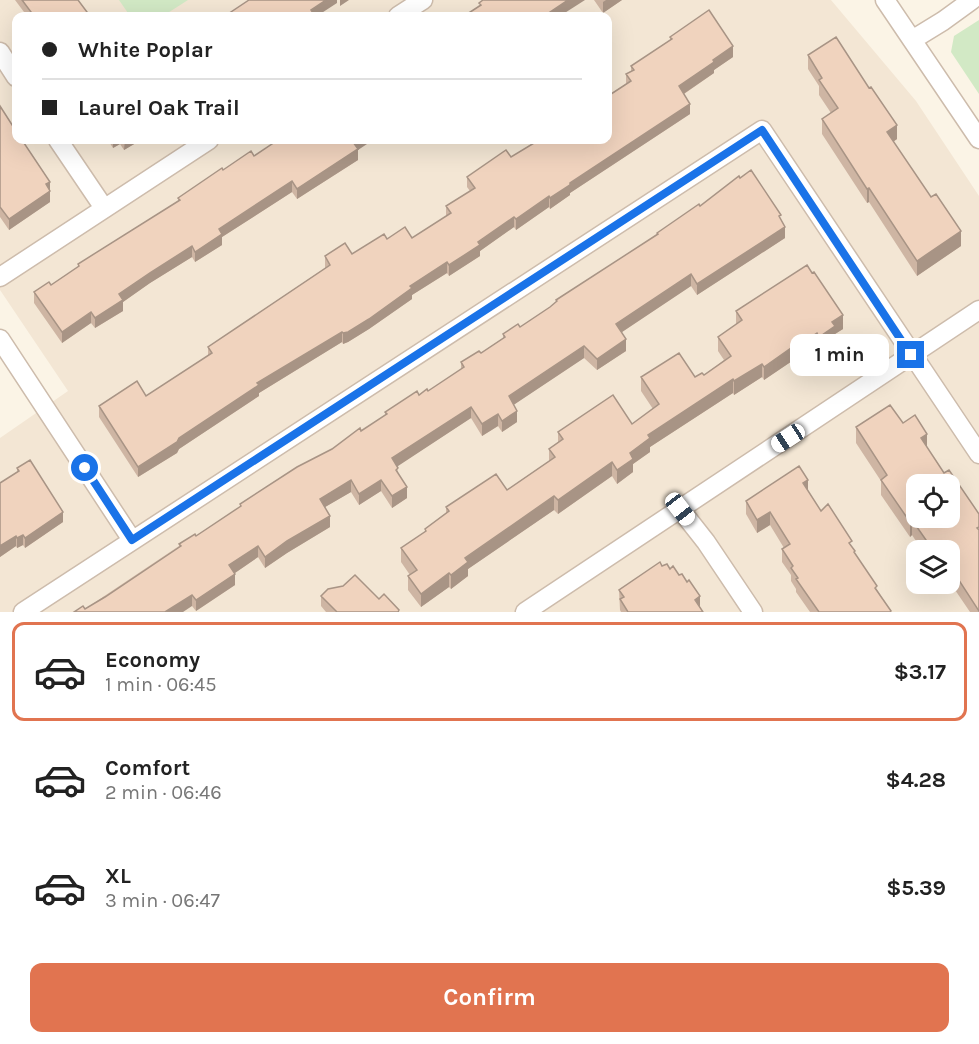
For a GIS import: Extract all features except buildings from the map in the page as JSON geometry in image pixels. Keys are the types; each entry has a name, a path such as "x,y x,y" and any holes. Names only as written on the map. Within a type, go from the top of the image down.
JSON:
{"street":[{"path":"404,12 423,0"},
{"path":"885,0 979,138"},
{"path":"912,40 972,0"},
{"path":"0,52 12,71"},
{"path":"23,612 762,130 979,454"},
{"path":"61,144 104,208"},
{"path":"0,277 203,144"},
{"path":"525,612 979,310"},
{"path":"0,339 132,540"},
{"path":"680,509 706,542 753,612"}],"shaded area":[{"path":"0,0 831,0 916,101 979,196 979,612 0,612 0,438 68,391 0,290"}],"green space":[{"path":"119,0 188,0 169,12 127,12"},
{"path":"979,20 979,94 951,52 954,36"}],"route":[{"path":"85,468 132,540 762,130 911,355"}]}
